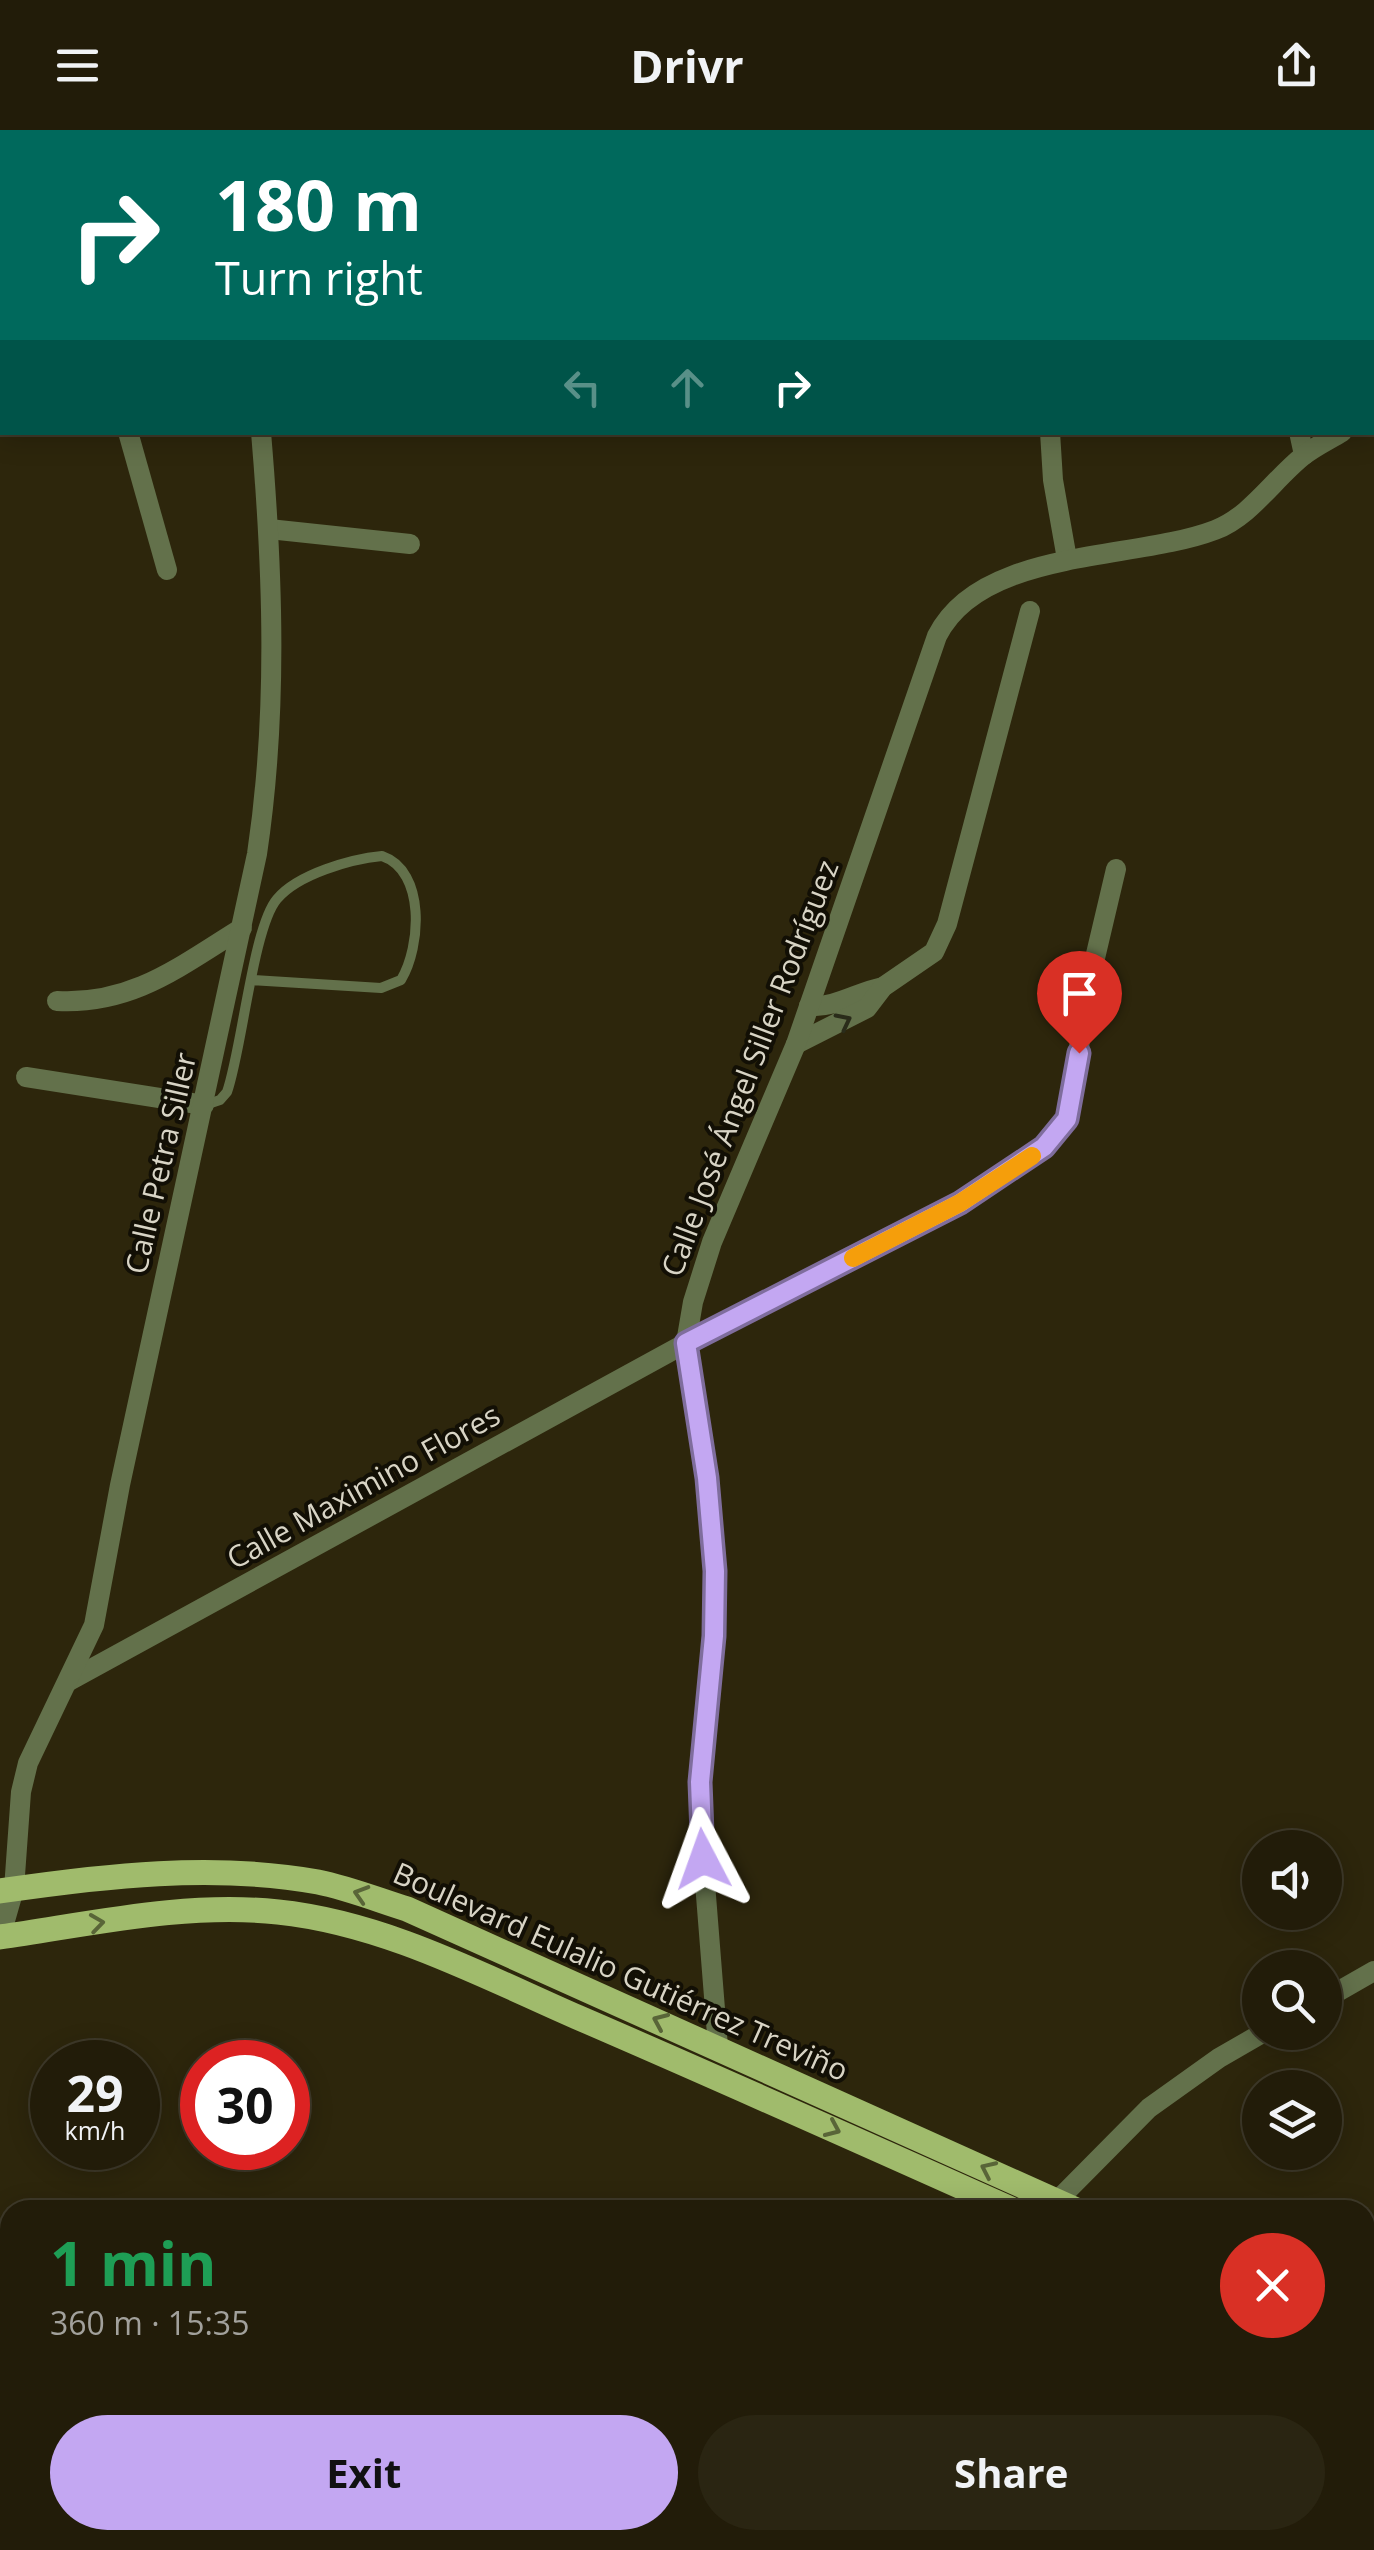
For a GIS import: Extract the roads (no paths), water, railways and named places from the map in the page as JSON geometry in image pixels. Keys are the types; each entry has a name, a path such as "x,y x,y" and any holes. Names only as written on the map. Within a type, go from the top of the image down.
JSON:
{"main road":[{"name":"Boulevard Eulalio Gutiérrez Treviño","path":"7,1890 174,1874 296,1879 407,1909 718,2046 1045,2200"},
{"name":"Boulevard Eulalio Gutiérrez Treviño","path":"0,1937 159,1914 234,1909 278,1912 365,1928 772,2101 991,2200"},
{"path":"512,1989 522,1960"},
{"path":"772,2101 781,2076"}],"street":[{"path":"129,435 167,570"},
{"name":"Calle Petra Siller","path":"0,1937 28,1763 83,1656 104,1588 120,1485 242,928 267,786 273,702 269,529 261,435"},
{"path":"1050,435 1053,480 1067,559"},
{"path":"1300,435 1304,455"},
{"name":"Calle José Ángel Siller Rodríguez","path":"718,2046 700,1820 715,1571 707,1478 686,1343 701,1271 796,1044 946,618 972,595 1067,559 1178,541 1219,529 1304,455 1337,435"},
{"path":"269,529 410,544"},
{"path":"796,1044 854,1017 884,987 934,952 946,924 1030,611"},
{"name":"Calle Maximino Flores","path":"67,1682 686,1343 960,1203 1026,1161 1060,1133 1071,1102 1091,975 1116,868"},
{"path":"57,1001 90,1003 152,983 242,928"},
{"path":"809,1006 827,1008 866,990 884,987"},
{"path":"26,1077 204,1106"},
{"path":"1342,1990 1374,1972"},
{"path":"1066,2200 1148,2108 1242,2045"}],"lane":[{"path":"204,1106 228,1092 252,980 271,908 284,892 313,876 366,858 388,857 401,867 412,890 415,924 401,980 381,988 252,980"}]}
